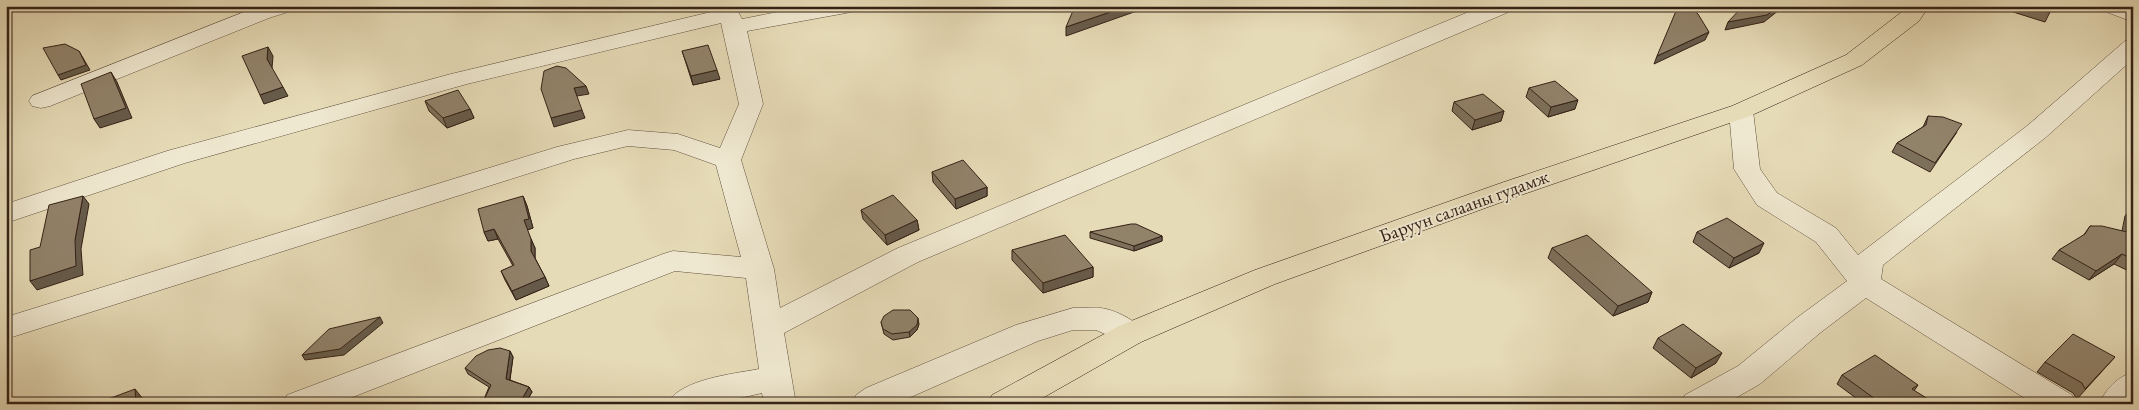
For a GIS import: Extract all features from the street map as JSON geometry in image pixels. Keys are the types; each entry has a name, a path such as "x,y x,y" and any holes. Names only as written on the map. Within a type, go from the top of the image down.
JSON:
{"main road":[{"name":"Баруун салааны гудамж","path":"1004,404 1130,334 1265,277 1514,188 1741,111 1854,60 1911,16 1918,6"}],"street":[{"path":"229,6 261,13"},
{"path":"41,101 261,13 283,6"},
{"path":"6,214 176,157 460,79 729,16 846,6"},
{"path":"769,327 908,255 1503,6"},
{"path":"2112,6 2133,15"},
{"path":"683,404 711,391 778,391 759,269 728,160 751,104 729,16"},
{"path":"1697,404 1749,375 1809,325 1864,284 1869,261 2036,132 2133,46"},
{"path":"1741,111 1747,169 1767,199 1826,235 1864,284 2060,404"},
{"path":"6,328 566,153 628,138 678,142 728,160"},
{"path":"299,404 673,261 759,269"},
{"path":"868,404 887,393 1027,332 1073,319 1101,319 1130,334"},
{"path":"2114,404 2133,384"}],"building":[{"path":"1075,6 1128,6 1066,27"},
{"path":"1683,6 1688,6 1698,14 1709,32 1657,56 1676,11"},
{"path":"1743,6 1778,6 1767,15 1728,22"},
{"path":"2029,6 2053,6 2050,13"},
{"path":"65,44 79,51 86,65 58,75 43,48"},
{"path":"708,45 717,70 691,76 682,51"},
{"path":"268,47 267,59 283,87 260,95 242,56"},
{"path":"557,66 566,68 586,86 574,88 582,110 551,118 541,89 544,71"},
{"path":"111,72 126,108 94,119 81,84"},
{"path":"1555,81 1578,100 1551,107 1529,88"},
{"path":"458,90 470,109 443,118 425,101"},
{"path":"1483,94 1504,111 1475,120 1454,102"},
{"path":"1928,116 1943,117 1962,124 1935,163 1897,143 1926,125"},
{"path":"963,160 987,187 955,199 932,172"},
{"path":"893,195 917,220 885,235 861,210"},
{"path":"83,196 75,240 76,266 30,281 30,250 40,247 49,205"},
{"path":"523,196 529,219 524,220 531,239 531,251 545,277 512,291 501,271 514,265 494,229 484,232 478,209"},
{"path":"2132,207 2133,259 2122,254 2096,271 2059,250 2085,234 2090,226 2102,226 2127,232"},
{"path":"1727,218 1764,243 1734,258 1697,232"},
{"path":"1136,224 1162,236 1134,246 1090,232"},
{"path":"1065,235 1093,267 1043,283 1012,250"},
{"path":"1587,235 1652,292 1618,306 1552,248"},
{"path":"893,310 910,310 918,318 917,325 909,332 892,334 883,329 881,322 884,316"},
{"path":"380,317 340,349 302,355 329,329"},
{"path":"1683,324 1722,353 1696,368 1658,338"},
{"path":"2073,334 2115,357 2085,389 2082,383 2045,362"},
{"path":"500,348 510,351 506,379 529,387 519,404 482,404 491,385 465,368 476,356 488,350"},
{"path":"1875,355 1918,385 1912,389 1936,404 1903,404 1897,399 1890,404 1882,404 1842,375"},
{"path":"135,389 136,404 95,404"}]}
